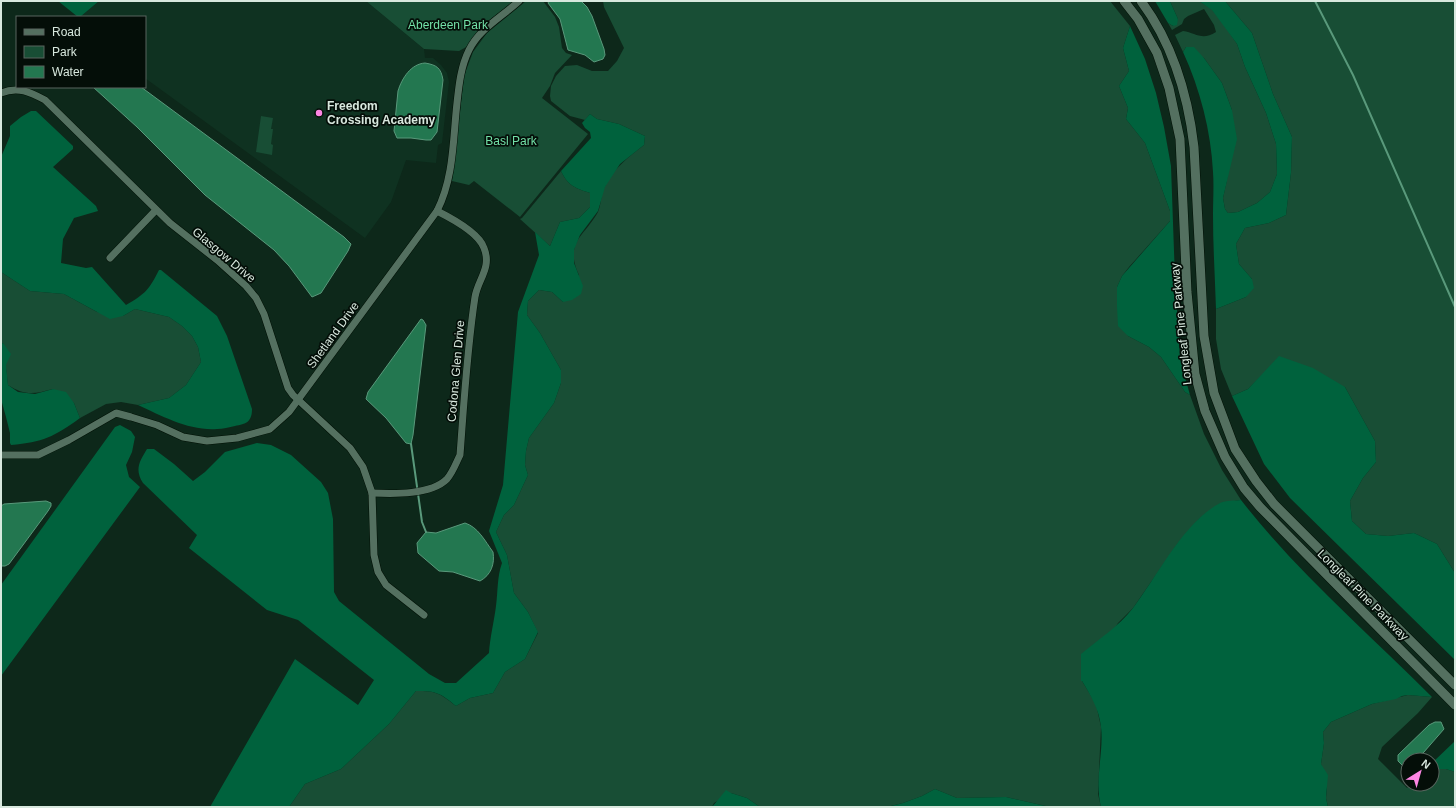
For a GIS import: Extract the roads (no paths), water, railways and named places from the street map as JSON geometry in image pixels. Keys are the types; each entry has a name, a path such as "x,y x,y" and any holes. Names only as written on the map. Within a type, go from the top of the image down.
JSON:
{"main road":[{"name":"Longleaf Pine Parkway","path":"1124,1 1138,19 1157,53 1169,88 1180,139 1187,292 1195,374 1205,412 1225,457 1244,488 1260,507 1455,705"},
{"name":"Longleaf Pine Parkway","path":"1141,1 1150,13 1168,45 1177,69 1191,120 1194,147 1204,336 1214,393 1235,449 1256,481 1274,504 1455,685"},
{"path":"1164,74 1177,69"}],"street":[{"name":"Shetland Drive","path":"1,455 38,455 69,440 116,413 132,416 183,437 207,441 236,438 270,429 289,412 299,400 437,211 444,198 448,178 460,75 469,49 485,28 519,1"},
{"name":"Glasgow Drive","path":"1,93 16,87"},
{"name":"Glasgow Drive","path":"18,88 33,93 45,100 156,210 217,260 246,286 256,298 264,314 288,388 350,448 363,467 372,493 374,555 378,572 386,584 424,615"},
{"path":"110,258 156,210"},
{"name":"Codona Glen Drive","path":"372,493 396,494 432,489 446,480 460,455 471,326 476,293 484,275 487,258 484,246 470,231 457,221 437,211"}],"water":[{"path":"549,1 581,1 587,7 592,16 604,49 605,55 603,59 594,62 585,55 568,50 560,19 548,3"},
{"path":"425,63 438,68 443,80 437,132 431,140 397,138 394,131 398,91 408,72 415,66"},
{"path":"94,88 142,88 344,237 351,244 321,293 312,297 289,266 274,250 205,195 137,127"},
{"path":"421,319 426,325 411,444 406,443 386,418 366,399 368,392"},
{"path":"46,501 51,503 48,511 9,564 1,566 1,506 4,504"},
{"path":"465,523 477,531 493,552 493,565 487,576 480,581 453,572 439,571 418,553 417,543 426,532 436,533"},
{"path":"1435,722 1441,722 1444,729 1424,752 1401,752 1429,725"},
{"path":"1400,753 1400,763 1398,761 1398,755"}],"waterway":[{"path":"1315,1 1353,75 1455,307"},
{"path":"411,444 422,522 426,532"}],"place":[{"name":"Freedom Crossing Academy","path":"319,113"}],"park label":[{"name":"Aberdeen Park","path":"448,25"},
{"name":"Basl Park","path":"511,141"}]}
